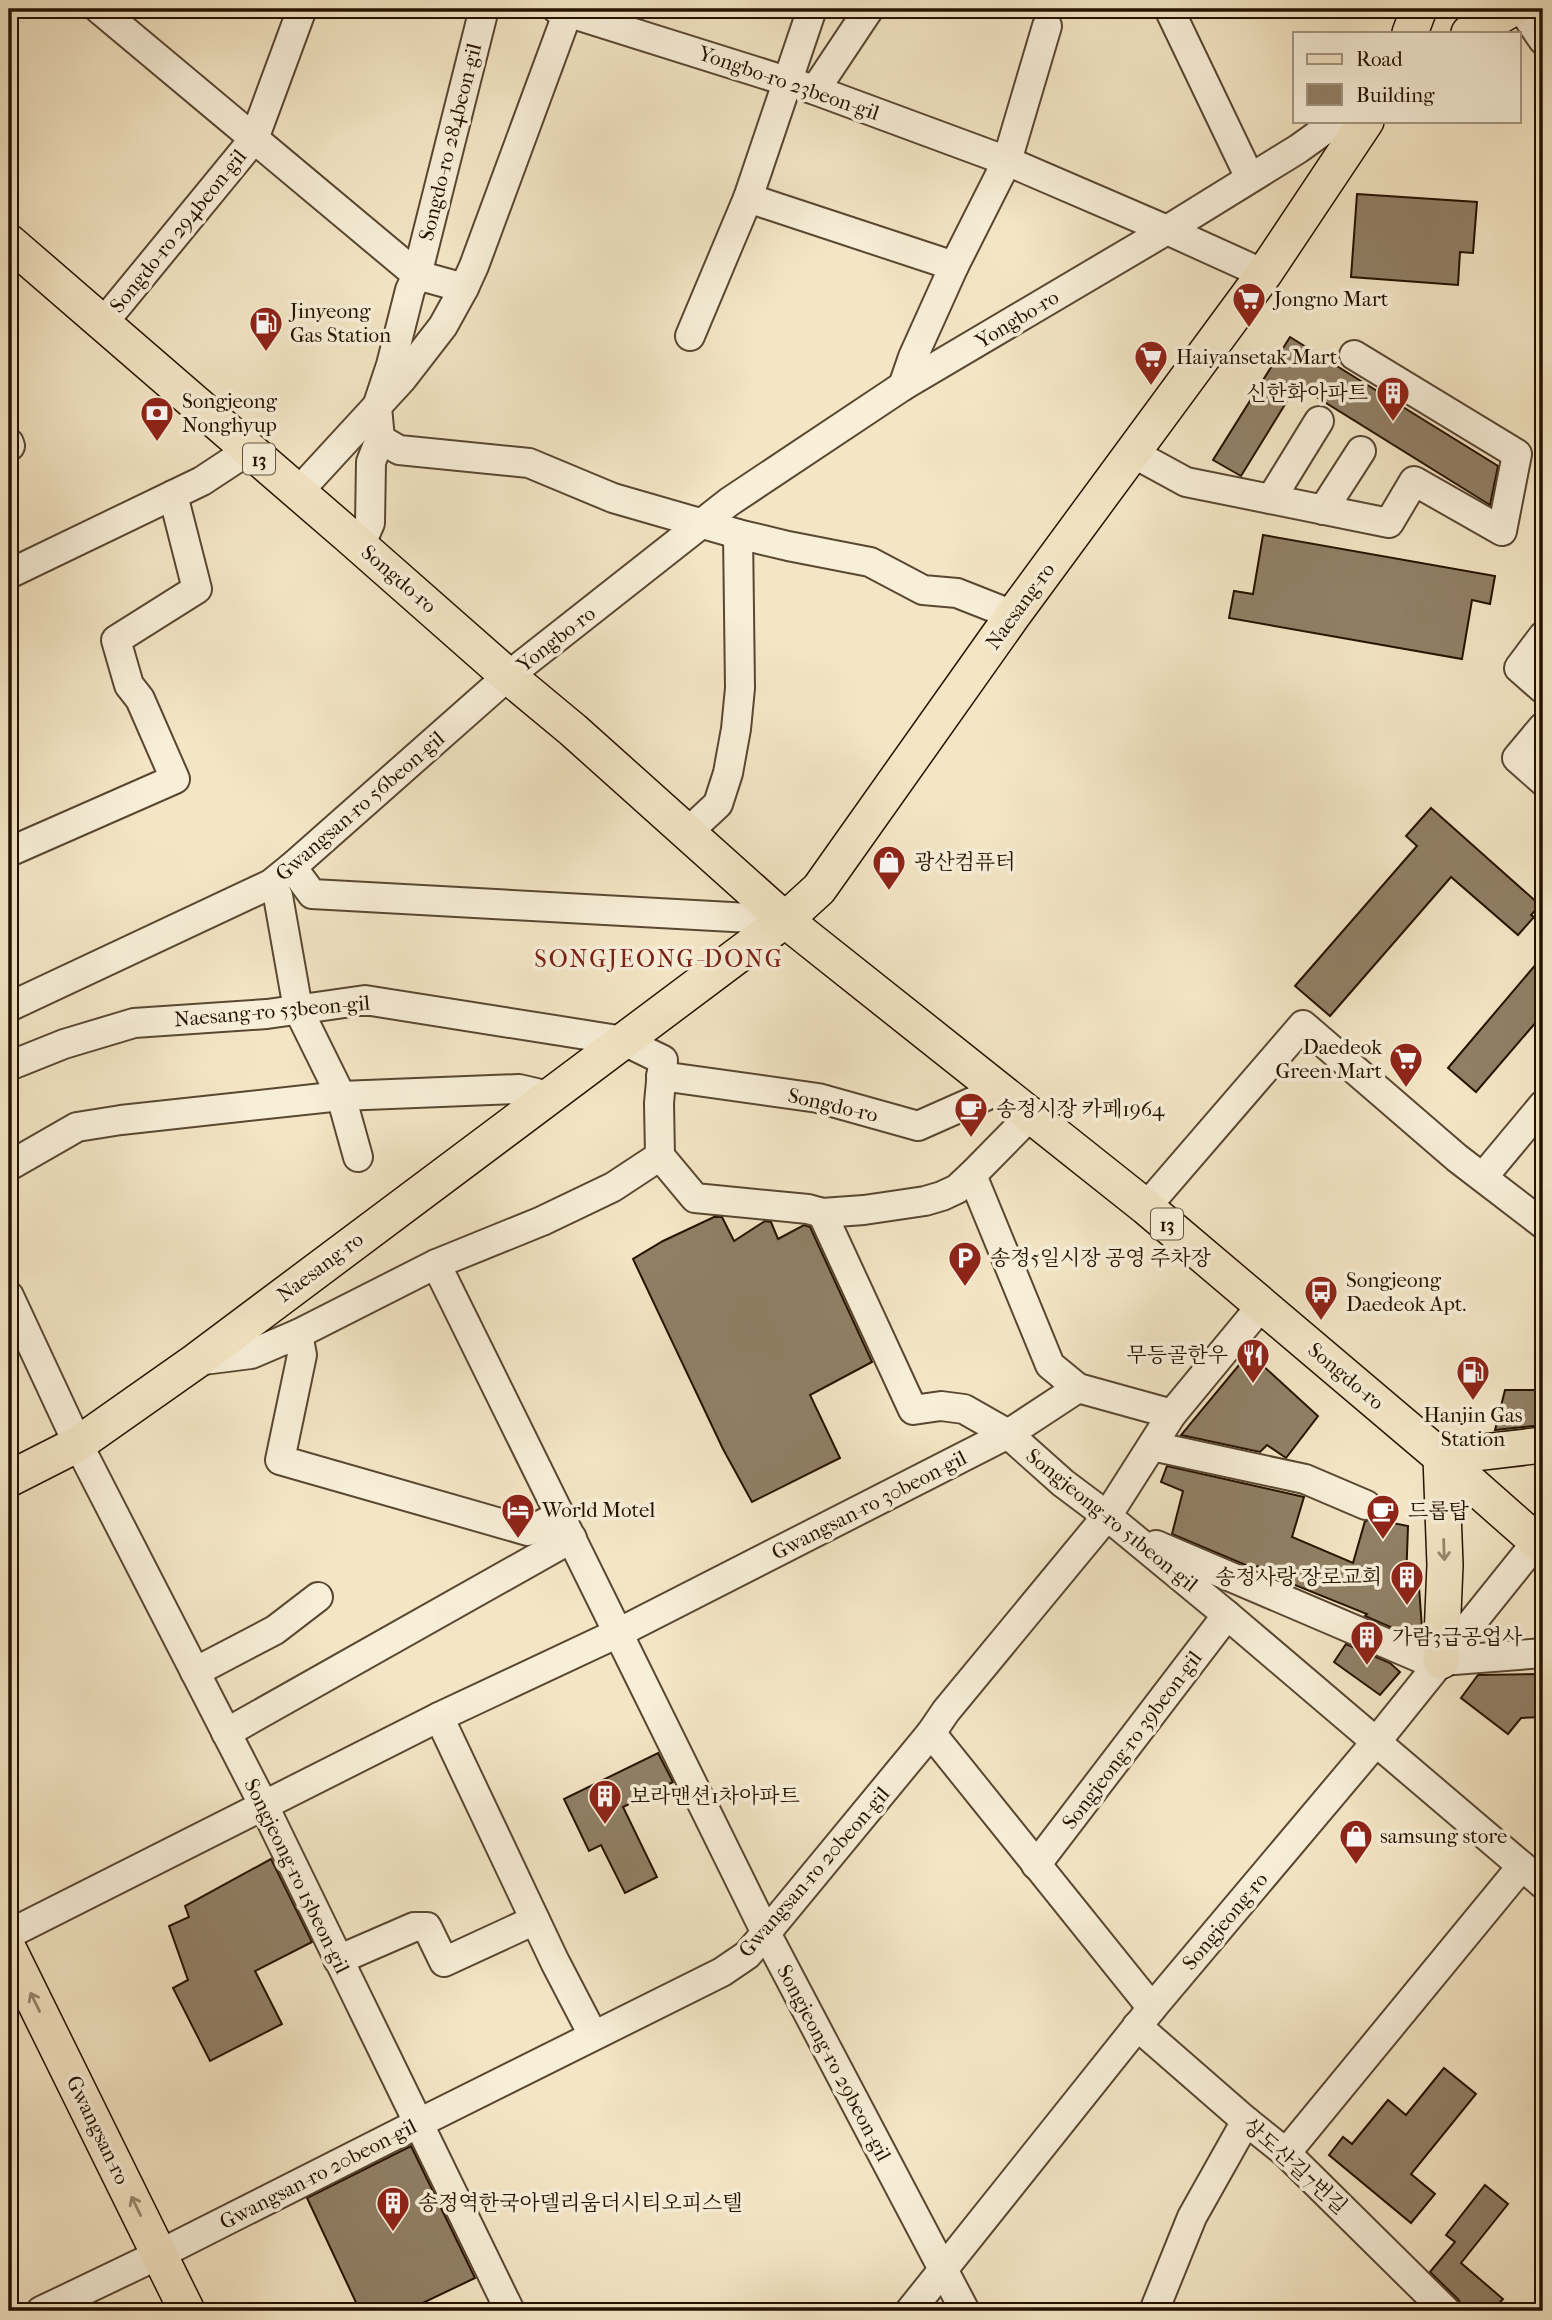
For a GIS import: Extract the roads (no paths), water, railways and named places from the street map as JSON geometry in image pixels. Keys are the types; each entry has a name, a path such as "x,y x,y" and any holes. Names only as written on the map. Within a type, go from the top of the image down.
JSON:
{"main road":[{"path":"1410,32 1419,9"},
{"path":"1471,32 1511,9"},
{"name":"Naesang-ro","path":"9,1479 78,1444 195,1361 785,920 819,889 1013,615 1264,274 1365,122"},
{"name":"Songdo-ro","path":"9,242 573,730 785,920 1146,1207 1541,1541"},
{"path":"1439,1663 1445,1565 1441,1457 1543,1445"},
{"name":"Gwangsan-ro","path":"9,1950 187,2311"}],"street":[{"name":"Songdo-ro 294beon-gil","path":"99,9 417,275"},
{"name":"Songdo-ro 294beon-gil","path":"103,323 254,139 302,9"},
{"name":"Songdo-ro 284beon-gil","path":"377,407 410,290 417,275 484,9"},
{"path":"690,336 748,198 812,9"},
{"path":"815,89 869,9"},
{"path":"1170,9 1250,178"},
{"path":"1522,9 1543,40"},
{"name":"Yongbo-ro 23beon-gil","path":"298,492 402,379 443,326 464,288 564,10 815,89 1007,161 1264,274"},
{"path":"903,386 913,357 954,266 1007,161 1047,26"},
{"name":"Yongbo-ro","path":"508,676 729,502 903,386 1167,230 1298,149 1336,122"},
{"path":"748,198 954,266"},
{"path":"417,275 464,288"},
{"path":"1131,453 1186,482 1389,523 1413,481 1502,531 1517,454 1354,355"},
{"path":"360,546 370,523 371,462 380,439 377,407"},
{"path":"1271,499 1319,421"},
{"path":"380,439 399,450 529,463 613,498 738,534 870,562 923,590 957,593 1013,615"},
{"path":"9,574 202,481 248,450"},
{"path":"1323,510 1361,451"},
{"path":"9,852 175,779 140,699 129,685 116,640 197,589 173,495"},
{"path":"688,832 718,804 728,773 736,729 740,688 738,534"},
{"path":"1543,636 1519,668 1543,689"},
{"name":"Gwangsan-ro 56beon-gil","path":"9,1007 282,876 508,676"},
{"path":"1543,727 1517,758 1543,781"},
{"path":"358,1157 341,1096 298,1009 278,896 282,876 312,894 785,920"},
{"name":"Naesang-ro 53beon-gil","path":"9,1066 64,1044 134,1023 267,1014 365,1000 624,1041"},
{"path":"1146,1207 1303,1025 1457,1158 1543,1224"},
{"path":"624,1041 663,1060 659,1103 660,1156 695,1198 808,1209 822,1213 925,1202 957,1189 1030,1116"},
{"name":"Songdo-ro","path":"661,1076 818,1098 918,1126 997,1091"},
{"path":"9,1166 77,1127 121,1119 341,1096 519,1089 549,1096"},
{"path":"1483,1177 1543,1105"},
{"path":"195,1361 251,1354 298,1334 436,1264 542,1221 613,1187 660,1156"},
{"path":"972,1175 1050,1365 1078,1388 1172,1414"},
{"name":"Songjeong-ro 51beon-gil","path":"822,1213 913,1410 941,1406 964,1409 1008,1434 1063,1483 1227,1615 1543,1884"},
{"name":"Songjeong-ro 29beon-gil","path":"436,1264 766,1933 965,2311"},
{"name":"Songjeong-ro 15beon-gil","path":"9,1296 78,1444 263,1804 510,2311"},
{"name":"Gwangsan-ro 20beon-gil","path":"41,2311 722,1972 747,1955 931,1733 946,1711 1118,1525 1152,1446 1172,1414 1262,1305"},
{"name":"Naesang-ro","path":"298,1334 302,1355 280,1460 528,1531 566,1526"},
{"name":"Gwangsan-ro 30beon-gil","path":"9,1934 439,1717 618,1633 1008,1434 1078,1388"},
{"path":"1152,1446 1305,1479 1366,1505"},
{"path":"1118,1525 1439,1663 1543,1653"},
{"path":"226,1733 566,1526"},
{"name":"Songjeong-ro","path":"910,2311 1145,2017 1541,1541"},
{"path":"195,1672 275,1630 318,1597"},
{"name":"Songjeong-ro 39beon-gil","path":"1036,1865 1227,1615"},
{"path":"439,1717 555,1962 593,2035"},
{"path":"931,1733 1036,1865 1145,2017"},
{"path":"1286,2153 1522,1866"},
{"path":"338,1960 414,1927 427,1927 444,1962 535,1920"},
{"name":"상도산길7번길","path":"1145,2017 1246,2121 1286,2153 1446,2311"},
{"path":"1154,2311 1192,2217 1246,2121"}],"place":[{"name":"Jongno Mart","path":"1249,329"},
{"name":"Jinyeong Gas Station","path":"266,353"},
{"name":"Haiyansetak Mart","path":"1151,387"},
{"name":"신한화아파트","path":"1393,423"},
{"name":"Songjeong Nonghyup","path":"157,443"},
{"name":"광산컴퓨터","path":"889,892"},
{"name":"Daedeok Green Mart","path":"1406,1089"},
{"name":"송정시장 카페1964","path":"971,1139"},
{"name":"송정5일시장 공영 주차장","path":"965,1288"},
{"name":"Songjeong Daedeok Apt.","path":"1321,1322"},
{"name":"무등골한우","path":"1253,1385"},
{"name":"Hanjin Gas Station","path":"1473,1402"},
{"name":"World Motel","path":"518,1540"},
{"name":"드롭탑","path":"1383,1541"},
{"name":"송정사랑 장로교회","path":"1407,1607"},
{"name":"가람3급공업사","path":"1367,1667"},
{"name":"보라맨션1차아파트","path":"605,1826"},
{"name":"samsung store","path":"1356,1866"},
{"name":"송정역한국아델리움더시티오피스텔","path":"393,2233"}],"district":[{"name":"SONGJEONG-DONG","path":"659,959"}]}
